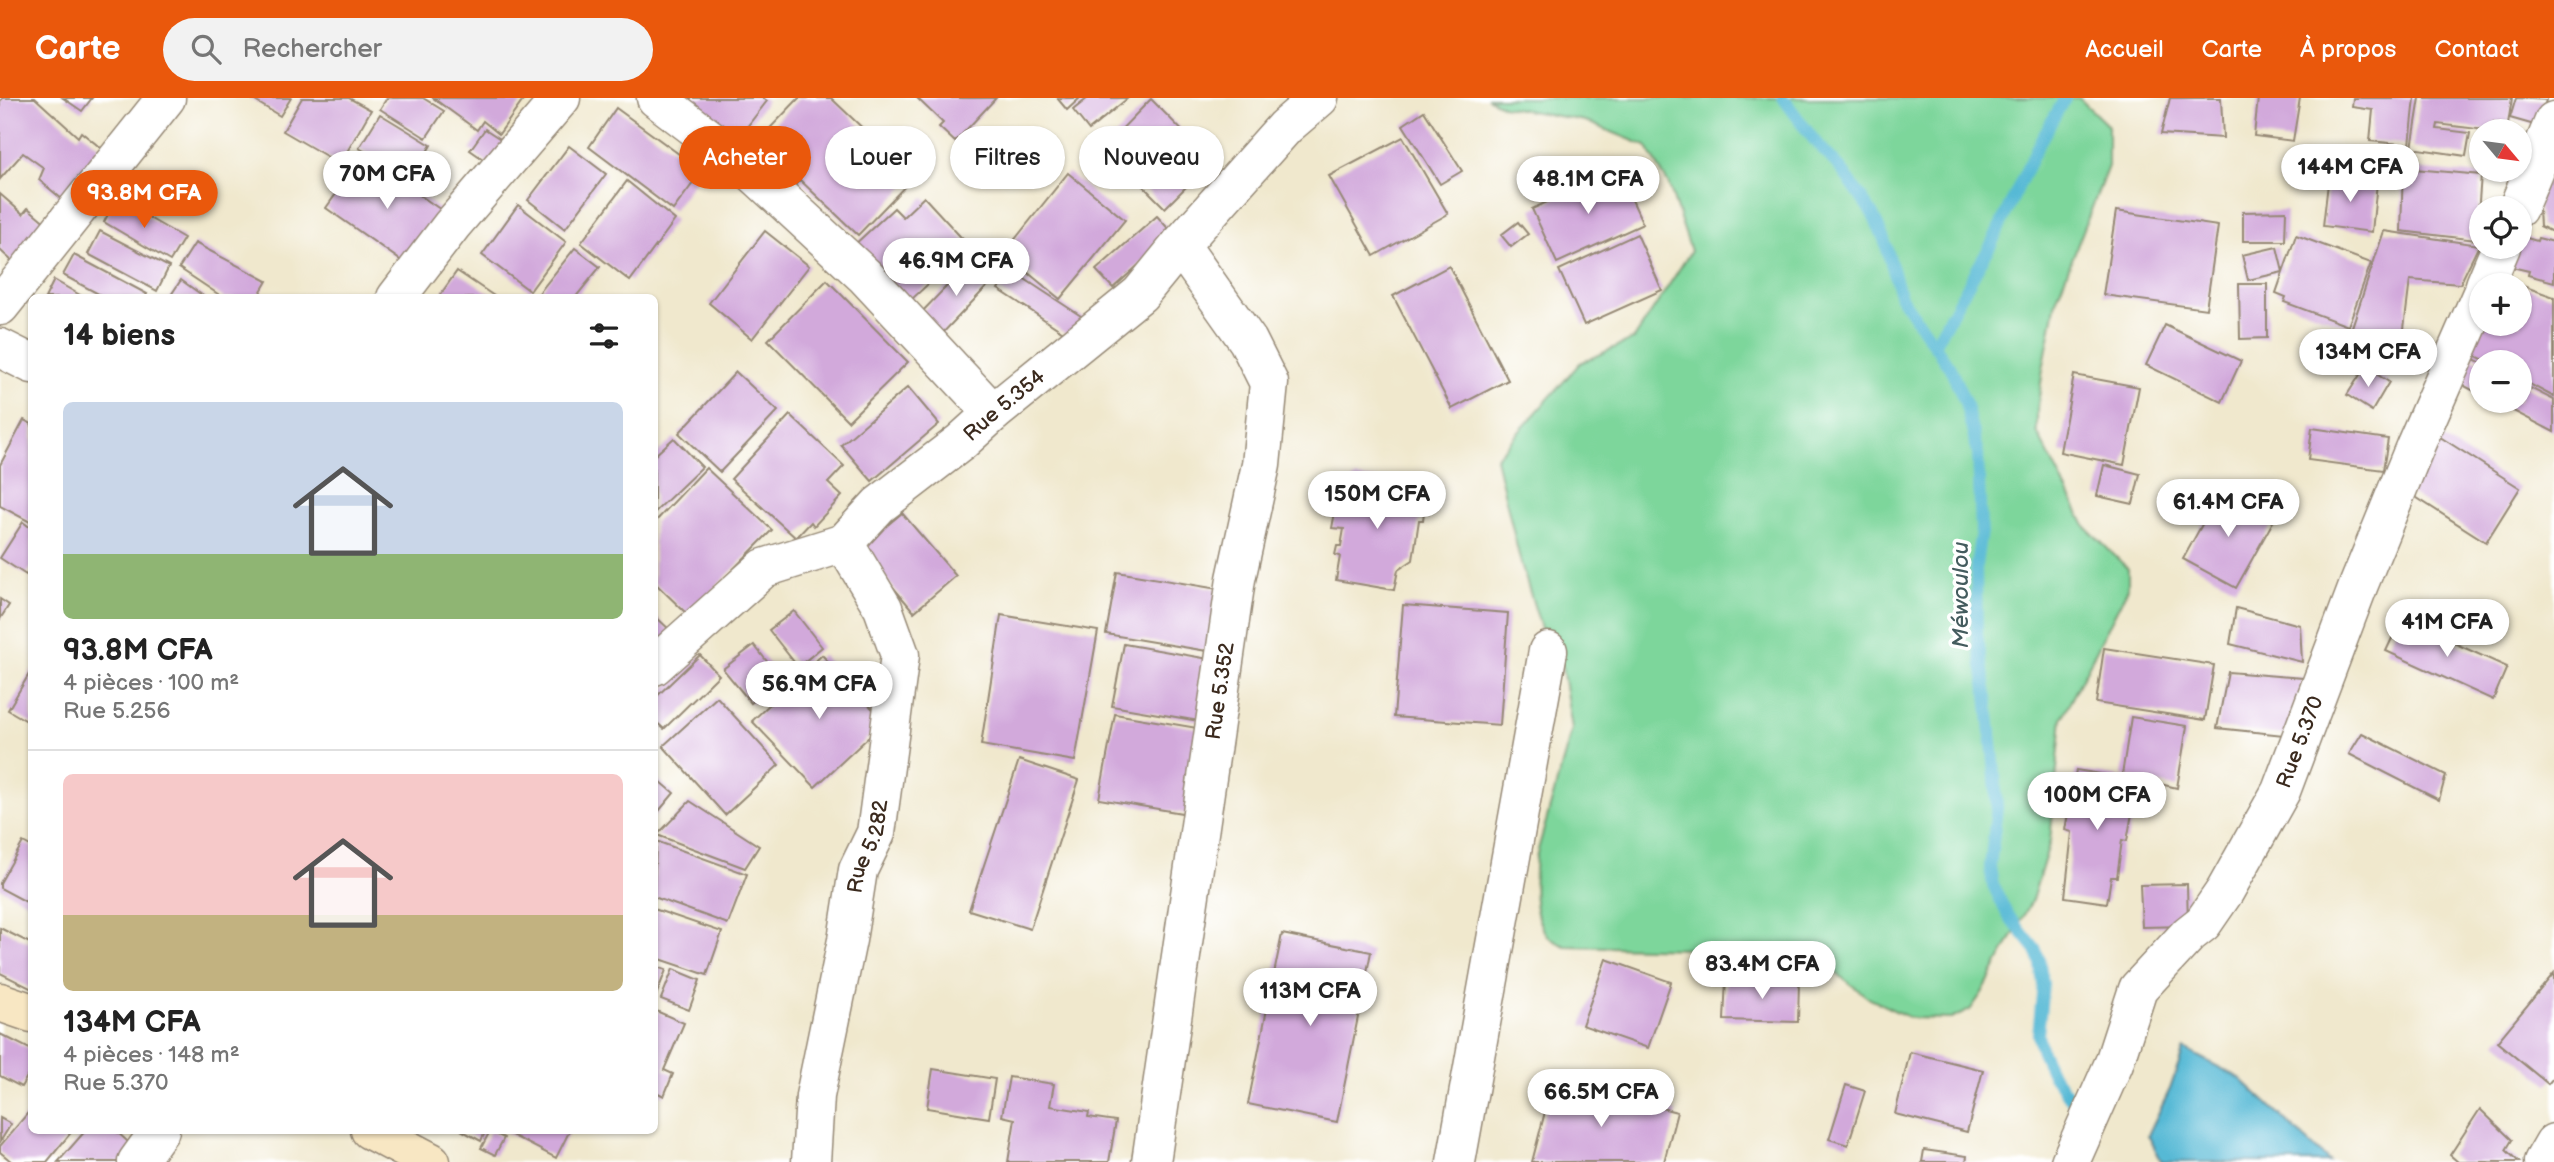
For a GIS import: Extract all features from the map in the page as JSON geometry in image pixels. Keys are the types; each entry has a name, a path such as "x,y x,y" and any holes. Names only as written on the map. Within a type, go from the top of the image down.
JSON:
{"street":[{"path":"0,306 166,98"},
{"path":"399,294 452,225 561,98"},
{"path":"656,98 747,167 865,276 993,413"},
{"name":"Rue 5.354","path":"658,662 764,568 844,543 880,505 961,442 1140,294 1285,127 1319,98"},
{"path":"2523,196 2554,121"},
{"name":"Rue 5.352","path":"1151,1162 1168,1061 1236,579 1261,466 1269,383 1248,341 1180,245"},
{"name":"Rue 5.370","path":"2070,1162 2114,1063 2138,989 2189,934 2203,923 2225,891 2281,791 2359,584 2469,323"},
{"path":"0,348 28,362"},
{"name":"Rue 5.282","path":"811,1162 815,1096 847,940 858,870 876,833 900,655 883,608 844,543"},
{"path":"1456,1162 1548,651"},
{"path":"0,1002 28,1012"},
{"path":"137,1162 157,1134"},
{"path":"378,1134 431,1162"},
{"path":"2543,1162 2554,1143"}],"green space":[{"path":"1487,98 2079,98 2108,126 2108,166 2056,301 2043,369 2037,432 2085,526 2128,569 2128,588 2062,718 2050,841 2032,900 1982,993 1970,1010 1951,1019 1910,1018 1870,999 1820,961 1777,951 1565,946 1550,938 1541,926 1535,897 1536,857 1572,729 1562,667 1548,651 1520,560 1496,458 1580,363 1634,339 1691,251 1668,183 1646,146 1585,121 1503,106"}],"water":[{"path":"2184,1049 2240,1078 2330,1162 2162,1162 2148,1135 2170,1089"}],"building":[{"path":"3,98 35,98 78,137 81,132 102,149 62,199 39,180 44,168 23,153 0,179 0,101"},
{"path":"63,98 92,98 82,111"},
{"path":"250,98 291,98 280,116"},
{"path":"302,98 349,98 371,110 340,164 283,131"},
{"path":"387,98 423,98 444,111 426,138 380,109"},
{"path":"433,98 524,99 499,134 483,121 477,130"},
{"path":"690,98 763,98 767,101 748,126 706,126 683,108"},
{"path":"799,98 831,98 860,126 825,126 825,189 902,189 858,235 809,189 811,126 772,126"},
{"path":"917,98 996,98 970,126 950,126 950,137 939,127 943,123"},
{"path":"1057,98 1080,98 1067,110"},
{"path":"1088,98 1128,98 1094,126 1086,126 1073,110"},
{"path":"2170,98 2221,98 2223,138 2161,134"},
{"path":"2258,98 2300,98 2293,141 2254,136"},
{"path":"2353,98 2415,98 2410,145 2370,141 2373,110 2352,107"},
{"path":"2420,98 2512,98 2509,119 2469,119 2469,128 2438,124 2437,129 2469,133 2466,156 2412,148"},
{"path":"2516,98 2546,100 2538,126 2532,124 2532,119 2510,118"},
{"path":"1151,99 1178,126 1125,126"},
{"path":"616,108 679,154 679,189 689,189 673,210 589,147"},
{"path":"1424,111 1462,171 1440,184 1403,125"},
{"path":"380,114 431,145 411,179 359,148"},
{"path":"485,129 511,146 496,168 470,150"},
{"path":"1403,137 1448,214 1374,256 1329,176"},
{"path":"569,146 606,174 565,229 528,200"},
{"path":"363,156 447,214 410,267 326,208"},
{"path":"2554,158 2554,233 2540,226 2538,191"},
{"path":"2403,168 2469,174 2469,182 2480,182 2479,196 2469,196 2469,239 2401,231"},
{"path":"1618,169 1643,224 1557,263 1532,209"},
{"path":"1068,173 1079,182 1079,189 1087,189 1125,220 1060,299 1004,253 1055,189 1065,189 1065,177"},
{"path":"2329,175 2377,182 2372,232 2323,226"},
{"path":"627,181 675,220 630,281 581,243"},
{"path":"1146,189 1184,189 1165,208"},
{"path":"0,194 23,214 28,208 47,224 13,262 0,250"},
{"path":"924,197 969,246 911,300 852,247 894,208 903,217"},
{"path":"116,199 184,238 170,261 104,222"},
{"path":"518,205 566,242 530,291 482,255"},
{"path":"2116,211 2218,226 2206,309 2103,295"},
{"path":"2286,211 2285,241 2243,241 2243,212"},
{"path":"1157,216 1173,234 1113,288 1096,270"},
{"path":"1518,222 1528,234 1511,247 1501,235"},
{"path":"100,231 169,267 157,291 88,254"},
{"path":"765,231 809,266 752,339 709,303"},
{"path":"2384,231 2469,244 2469,259 2472,259 2460,284 2410,280 2401,353 2371,348 2373,334 2351,330"},
{"path":"1637,234 1662,290 1584,325 1559,270"},
{"path":"2296,235 2371,263 2348,326 2284,302 2286,297 2276,293"},
{"path":"2538,238 2554,242 2554,282 2532,276 2529,271 2503,265 2506,259 2532,259 2532,240 2537,241"},
{"path":"195,243 267,281 259,294 218,294 179,268"},
{"path":"2277,247 2283,272 2248,280 2242,255"},
{"path":"575,248 600,267 578,294 538,294"},
{"path":"74,255 147,294 99,294 63,275"},
{"path":"974,258 995,278 938,338 917,317"},
{"path":"1449,266 1508,380 1452,409 1393,296"},
{"path":"1011,270 1087,320 1074,339 998,289"},
{"path":"457,271 491,294 441,294"},
{"path":"54,280 78,294 47,294"},
{"path":"181,280 200,294 172,294"},
{"path":"827,280 908,362 848,421 768,340"},
{"path":"2239,284 2267,284 2267,338 2240,339"},
{"path":"2532,289 2554,297 2554,397 2532,385 2532,350 2469,350 2469,352 2460,348 2471,336 2532,336"},
{"path":"2165,325 2241,361 2222,402 2146,365"},
{"path":"2464,354 2469,356 2469,388 2451,379"},
{"path":"2365,367 2389,382 2372,411 2347,395"},
{"path":"736,372 778,411 720,472 679,433"},
{"path":"2074,375 2139,387 2124,465 2060,452"},
{"path":"908,387 939,424 872,481 841,445"},
{"path":"2532,389 2554,400 2554,432 2517,413 2532,413"},
{"path":"790,415 844,466 828,483 842,496 814,526 811,522 796,538 731,479"},
{"path":"24,420 28,422 28,521 0,506 0,465"},
{"path":"2312,428 2388,439 2383,470 2308,460"},
{"path":"2437,435 2520,488 2486,542 2403,489"},
{"path":"674,438 702,467 658,509 658,452"},
{"path":"2104,465 2140,474 2133,504 2097,496"},
{"path":"706,468 772,530 688,615 658,586 658,519"},
{"path":"1356,477 1427,490 1413,560 1398,570 1394,590 1336,580 1340,556 1335,555 1337,546 1341,546 1344,529 1332,528 1339,491"},
{"path":"2221,490 2274,520 2236,588 2183,559"},
{"path":"902,513 956,576 914,612 860,548"},
{"path":"23,522 28,526 28,572 26,575 0,558"},
{"path":"1117,572 1224,590 1213,652 1106,634"},
{"path":"0,599 9,605 0,619"},
{"path":"1403,605 1508,613 1500,725 1394,717"},
{"path":"2236,608 2300,625 2302,662 2230,644"},
{"path":"794,611 822,647 798,667 769,630"},
{"path":"1001,615 1098,631 1075,761 981,745"},
{"path":"658,619 672,632 658,646"},
{"path":"2401,619 2507,667 2493,700 2386,651"},
{"path":"1124,644 1209,659 1199,721 1112,706"},
{"path":"754,645 781,679 751,703 723,669"},
{"path":"2104,648 2214,665 2205,720 2096,703"},
{"path":"700,655 719,675 664,729 658,724 658,695"},
{"path":"822,655 885,722 815,787 752,721"},
{"path":"2228,672 2303,678 2293,736 2217,728"},
{"path":"28,676 28,722 8,710"},
{"path":"717,697 779,765 725,815 663,746"},
{"path":"1115,714 1203,729 1188,814 1099,799"},
{"path":"2131,717 2187,726 2177,788 2122,775"},
{"path":"2362,733 2446,775 2439,800 2349,754"},
{"path":"1019,760 1079,780 1030,929 969,910"},
{"path":"2076,770 2138,780 2127,841 2122,840 2117,877 2111,877 2107,903 2065,897 2072,832 2065,830"},
{"path":"658,779 674,793 658,812"},
{"path":"690,801 759,846 745,868 658,834"},
{"path":"23,842 28,845 28,903 0,888 0,883"},
{"path":"658,842 747,874 728,924 658,898"},
{"path":"2187,884 2188,926 2142,927 2140,885"},
{"path":"658,910 722,932 707,975 658,958"},
{"path":"0,928 28,942 28,987 0,973"},
{"path":"1282,934 1371,952 1337,1122 1248,1104"},
{"path":"1606,959 1671,982 1648,1048 1582,1025"},
{"path":"658,967 666,970 658,990"},
{"path":"673,969 700,980 689,1010 661,999"},
{"path":"2554,973 2554,1077 2548,1084 2497,1042"},
{"path":"1726,979 1799,981 1798,1022 1724,1020"},
{"path":"658,1012 684,1023 664,1070 673,1074 664,1096 658,1093"},
{"path":"0,1034 28,1048 28,1075 21,1087 0,1076"},
{"path":"1910,1052 1983,1070 1967,1132 1895,1114"},
{"path":"933,1069 995,1079 989,1118 927,1108"},
{"path":"1009,1077 1054,1084 1050,1106 1089,1112 1088,1117 1116,1121 1109,1162 1008,1162 1015,1119 1002,1116"},
{"path":"1553,1081 1677,1112 1664,1162 1532,1162"},
{"path":"1846,1085 1865,1091 1848,1145 1829,1139"},
{"path":"2480,1109 2512,1140 2506,1150 2519,1162 2458,1162 2450,1155"},
{"path":"28,1113 28,1134 70,1134 47,1162 12,1162 0,1152 0,1146"},
{"path":"0,1118 11,1124 0,1142"},
{"path":"82,1134 119,1134 139,1152 131,1162 58,1162"},
{"path":"468,1134 484,1134 481,1141"},
{"path":"488,1134 504,1138 495,1155 481,1148"},
{"path":"510,1134 568,1134 556,1158"},
{"path":"1924,1150 1967,1156 1966,1162 1922,1162"}],"waterway":[{"name":"Méwoulou","path":"1783,98 1814,140 1842,170 1872,213 1884,239 1901,297 1950,368 1965,402 1978,454 1981,531 1976,565 1977,635 1987,695 1997,807 1990,867 1993,885 2007,914 2036,950 2039,958 2043,984 2038,1035 2042,1052 2053,1076 2078,1108 2081,1119"},
{"path":"1935,343 1993,241 2037,147 2065,98"}]}
